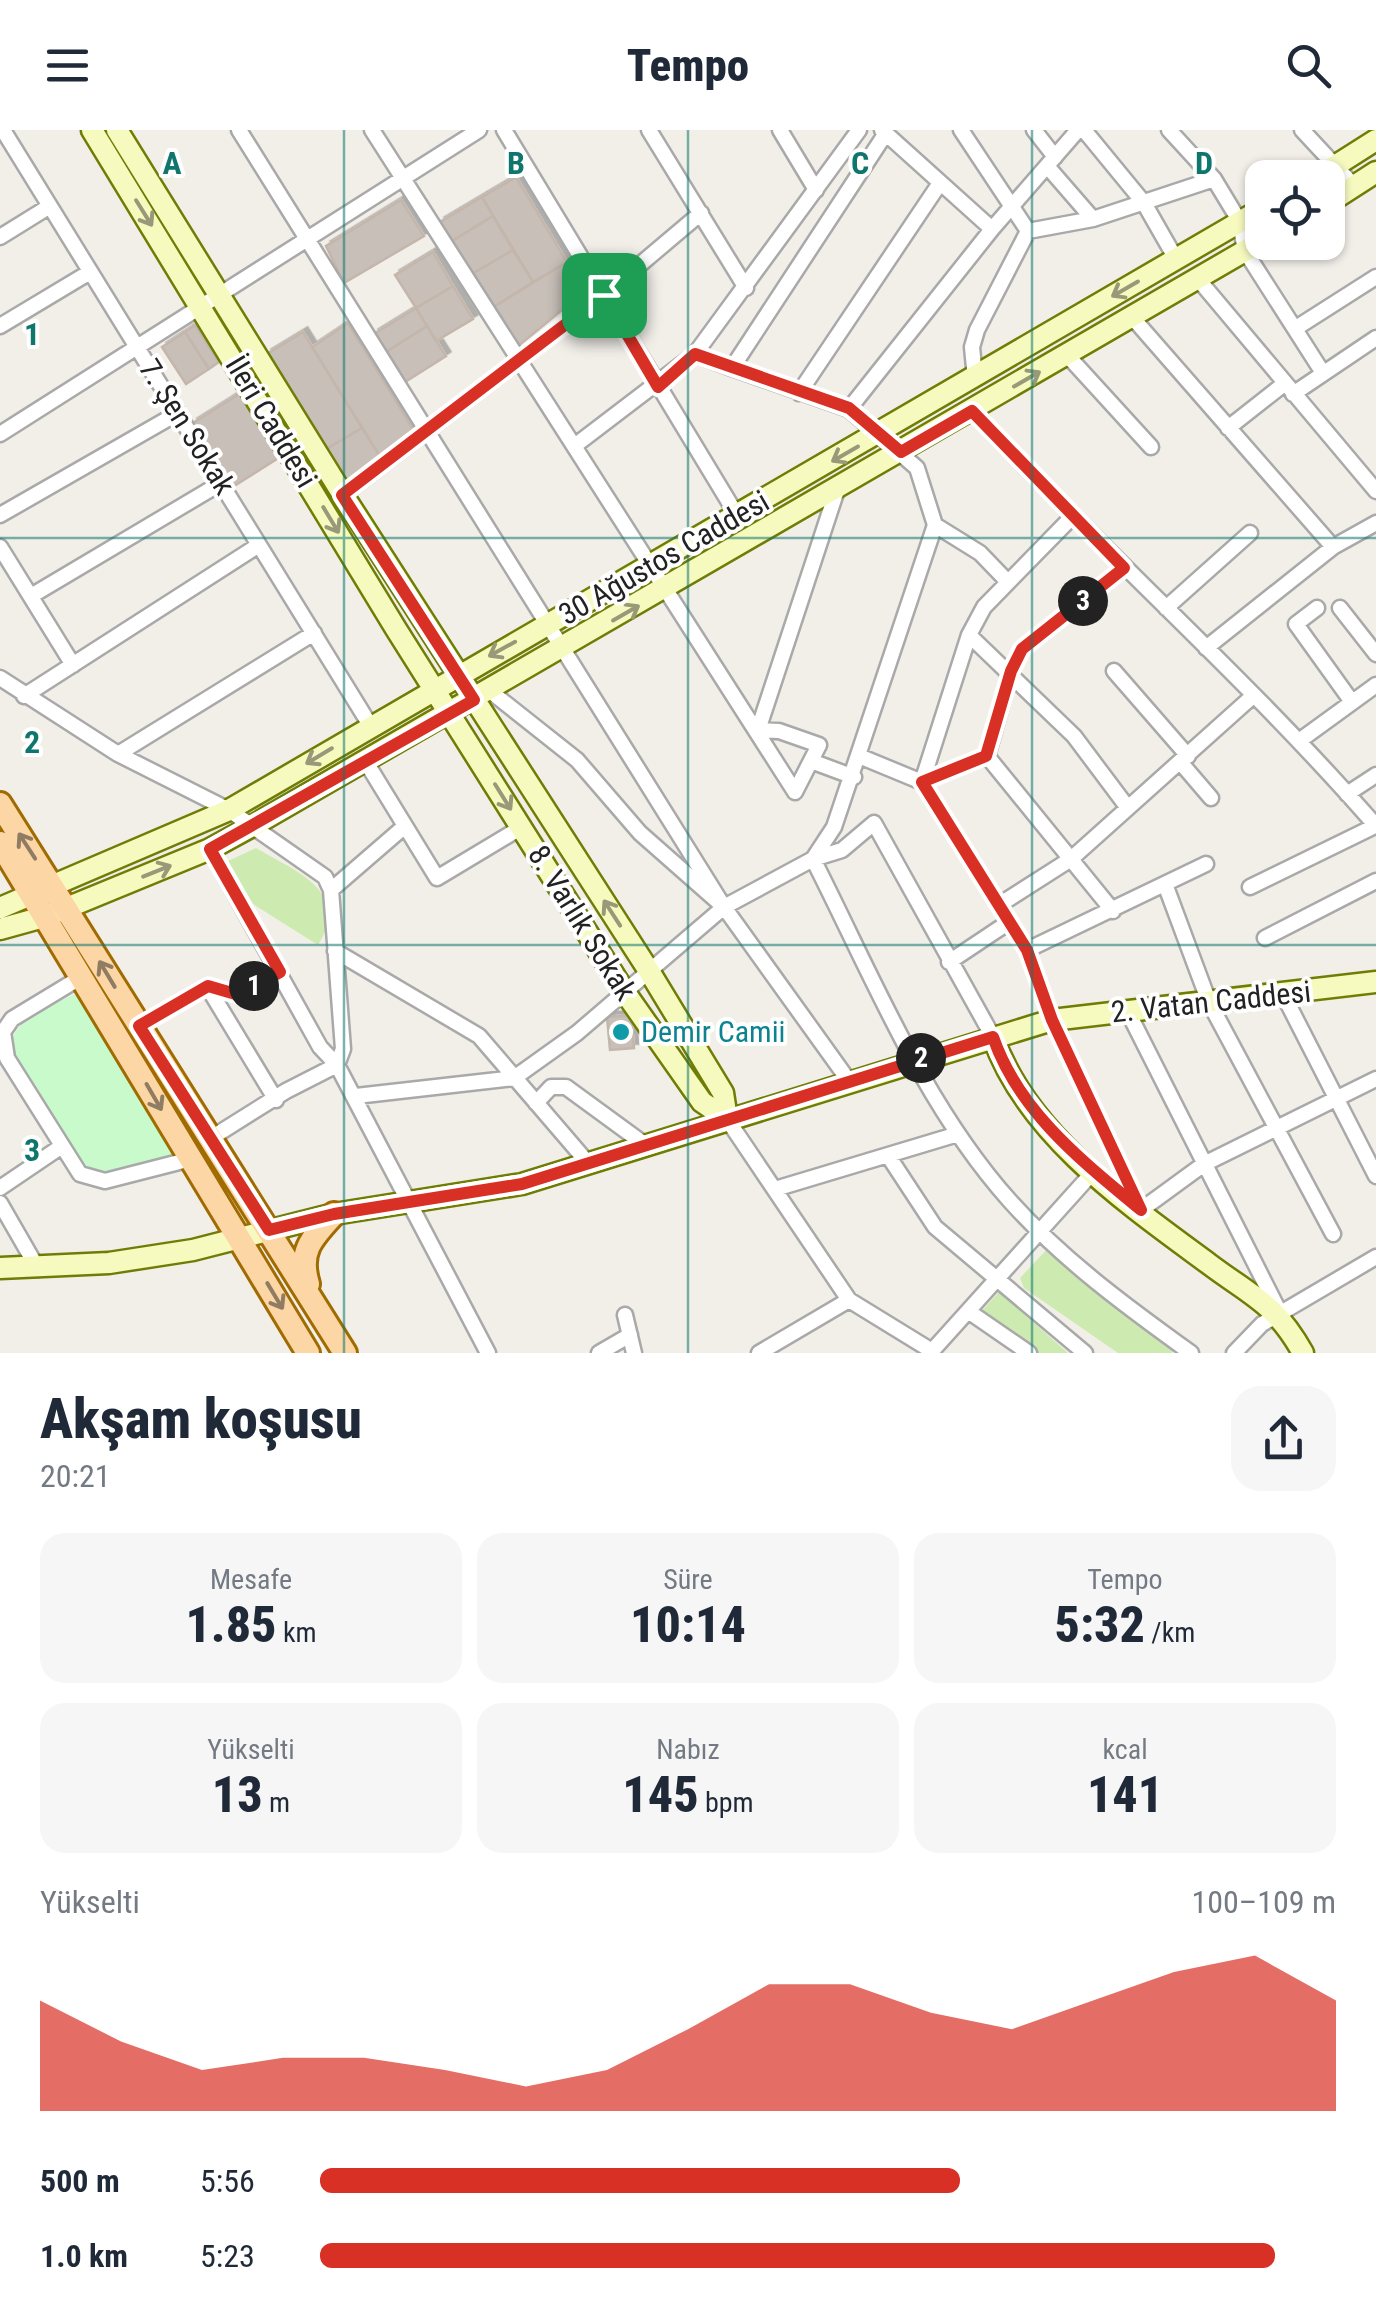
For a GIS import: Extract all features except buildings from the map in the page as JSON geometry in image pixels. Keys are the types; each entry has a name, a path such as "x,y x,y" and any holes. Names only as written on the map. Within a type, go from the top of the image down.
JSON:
{"main road":[{"name":"İleri Caddesi","path":"92,130 342,495 458,673 482,696"},
{"name":"İleri Caddesi","path":"117,130 211,302 450,714"},
{"path":"1345,160 1376,140"},
{"path":"1345,193 1376,172"},
{"name":"30 Ağustos Caddesi","path":"0,929 57,912 210,849 482,696 553,638 652,567 1245,219"},
{"name":"30 Ağustos Caddesi","path":"0,908 229,810 458,673 666,590 1245,251"},
{"name":"8. Varlık Sokak","path":"482,696 722,1093 728,1119"},
{"name":"8. Varlık Sokak","path":"450,714 624,990 702,1102 728,1119"},
{"path":"0,804 43,891 139,1026 345,1353"},
{"path":"0,844 43,891"},
{"path":"57,912 83,976 308,1353"},
{"name":"2. Vatan Caddesi","path":"0,1268 109,1264 241,1240 334,1214 522,1184 1052,1020 1284,996 1376,982"},
{"path":"993,1037 1020,1095 1094,1171 1282,1316 1303,1353"},
{"path":"320,1315 301,1261 306,1247 334,1214"}],"street":[{"path":"239,130 724,907 848,1081"},
{"path":"372,130 520,356 795,792 818,744 779,731 758,730"},
{"path":"0,434 479,130"},
{"path":"504,130 738,517"},
{"path":"648,130 746,288"},
{"path":"780,130 816,190"},
{"path":"576,444 658,387 695,354 859,130"},
{"path":"961,130 1014,204 1028,232"},
{"path":"1034,130 1093,219"},
{"path":"849,408 992,228 1081,130 1144,203 1176,259"},
{"path":"1169,130 1214,179 1245,231"},
{"path":"1302,130 1330,160"},
{"path":"732,368 884,132 992,228"},
{"name":"7. Şen Sokak","path":"5,133 370,725"},
{"path":"1345,176 1355,187"},
{"path":"1028,232 1093,219 1214,179"},
{"path":"799,393 940,183"},
{"path":"0,237 50,206"},
{"path":"342,495 604,295 700,213"},
{"path":"975,378 972,347 977,330 1028,232"},
{"path":"1261,260 1323,373"},
{"path":"0,326 90,272"},
{"path":"1296,328 1376,277"},
{"path":"1198,278 1376,491"},
{"path":"1132,317 1333,547"},
{"path":"1228,428 1376,339"},
{"path":"695,354 849,408 917,468 935,524 854,777 834,827 812,860"},
{"path":"1067,355 1151,447"},
{"path":"972,411 1071,518 1299,741 1376,826 1250,887"},
{"path":"0,515 178,413"},
{"path":"30,596 221,484"},
{"path":"758,730 838,490"},
{"path":"922,782 969,634 984,607 1071,518"},
{"path":"1206,648 1333,547 1376,523"},
{"path":"935,524 980,552 1007,581"},
{"path":"1166,608 1250,533"},
{"path":"24,696 259,546"},
{"path":"0,547 72,665"},
{"path":"986,756 1011,671 1022,649 1124,568"},
{"path":"1317,608 1296,624 1352,702"},
{"path":"1340,608 1376,654"},
{"path":"118,754 314,633"},
{"path":"969,634 1074,736 1128,808"},
{"path":"1114,671 1211,798"},
{"path":"0,678 118,754 254,825 325,877 330,890 343,1048 336,1065 208,1140"},
{"path":"1299,741 1376,685"},
{"path":"482,696 577,760 640,833 724,907"},
{"path":"999,905 1071,860 1254,696"},
{"path":"860,756 922,782 1027,950 1052,1020 1141,1210 1204,1164 1376,1078"},
{"path":"922,782 986,756"},
{"path":"986,756 1112,911"},
{"path":"366,762 438,878 522,826"},
{"path":"811,762 854,777"},
{"path":"1347,794 1376,775"},
{"path":"356,1096 514,1078 577,1033 724,907 812,860 842,850 874,823 993,1037"},
{"path":"330,890 405,826"},
{"path":"210,849 320,1047 356,1096 488,1353"},
{"path":"812,860 915,1060 958,1134 1040,1232 1089,1276 1191,1353"},
{"path":"1027,950 1206,864"},
{"path":"1265,938 1376,881"},
{"path":"1165,884 1209,1002 1334,1234"},
{"path":"949,962 1009,922"},
{"path":"335,951 478,1036 588,1163"},
{"path":"139,1026 208,986 239,995 280,972"},
{"path":"83,976 12,1020 3,1032 1,1048 80,1174 105,1181 191,1159"},
{"path":"208,986 276,1100"},
{"path":"1284,996 1376,1176"},
{"path":"1127,1010 1282,1316"},
{"path":"536,1103 552,1088 566,1087 644,1144"},
{"name":"8. Varlık Sokak","path":"728,1119 849,1300"},
{"path":"775,1189 958,1134"},
{"path":"0,1188 62,1146"},
{"path":"889,1157 935,1227 1085,1353"},
{"path":"758,1353 849,1300 932,1351 1094,1171"},
{"path":"0,1204 38,1269"},
{"path":"1234,1353 1262,1324 1282,1316 1376,1256"},
{"path":"968,1311 1029,1353"},
{"path":"626,1314 634,1353"},
{"path":"599,1353 630,1335"}],"green space":[{"path":"256,848 301,874 323,896 328,910 327,926 318,945 248,901 226,862"},
{"path":"77,993 176,1156 105,1175 85,1168 12,1048 13,1037 25,1020"},
{"path":"1050,1246 1175,1348 1172,1353 1118,1353 1024,1288 1020,1278"},
{"path":"999,1292 1068,1353 1036,1353 980,1313"}],"place":[{"name":"Demir Camii","path":"621,1032"}],"route":[{"path":"604,295 658,387 695,354 849,408 901,452 972,411 1071,518 1124,568 1022,649 1011,671 986,756 922,782 1027,950 1052,1020 1141,1210 1094,1171 1020,1095 993,1037 522,1184 410,1200 269,1230 208,1140 139,1026 208,986 239,995 280,972 210,849 474,700 342,495 604,295"}]}
